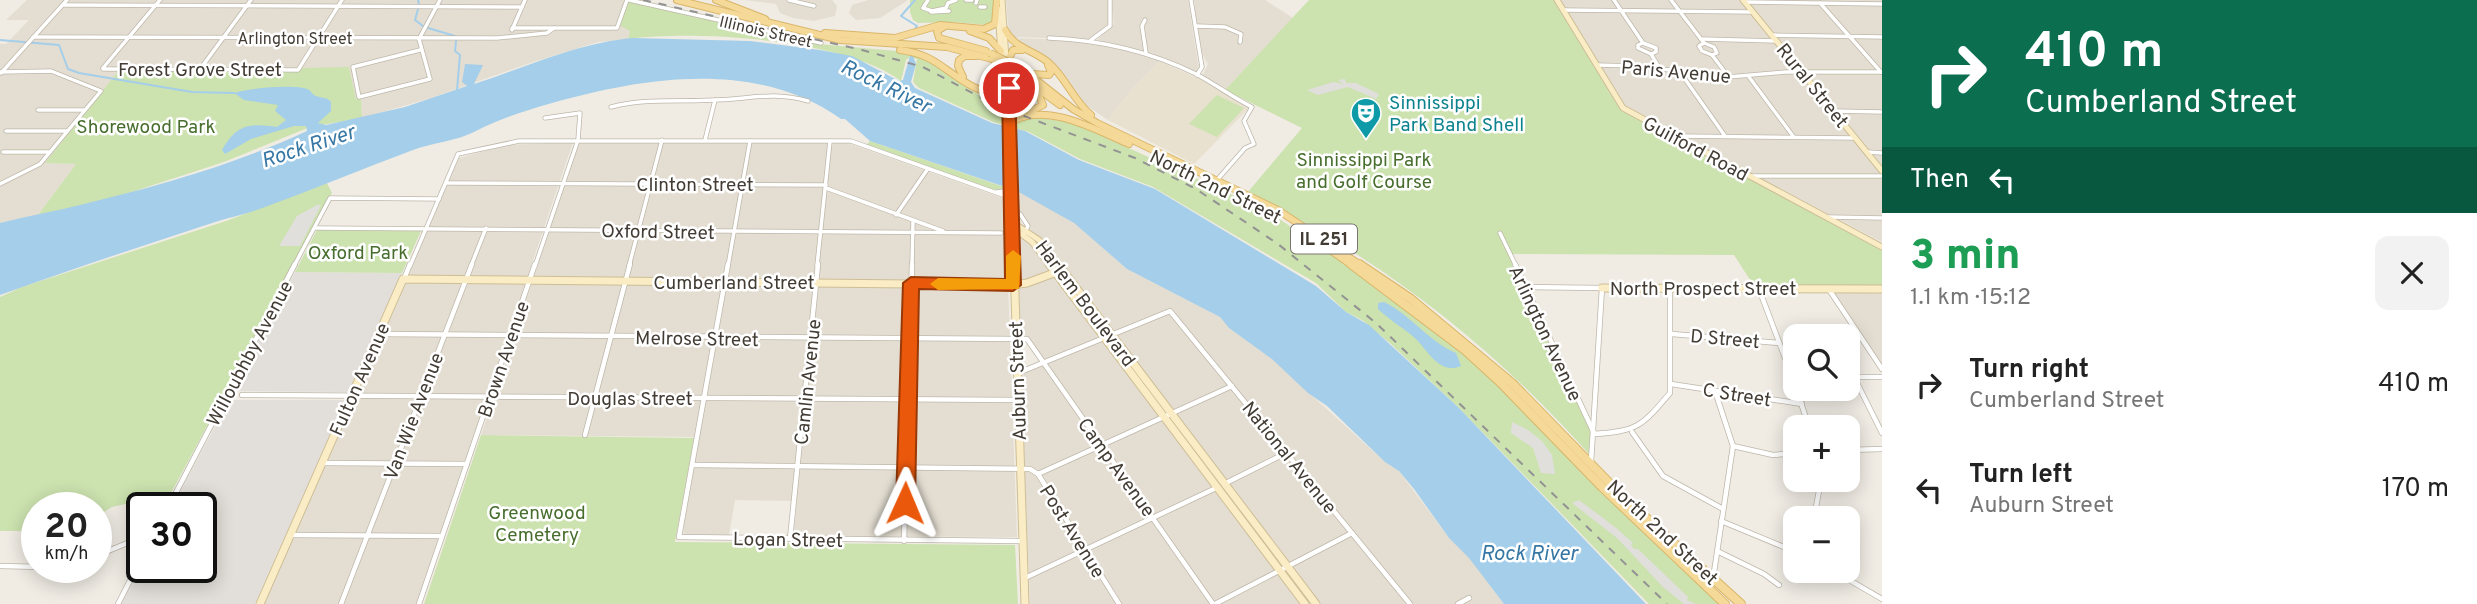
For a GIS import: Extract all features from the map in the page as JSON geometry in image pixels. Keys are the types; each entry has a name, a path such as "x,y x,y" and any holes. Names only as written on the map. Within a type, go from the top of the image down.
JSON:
{"main road":[{"name":"North 2nd Street","path":"677,0 822,32 879,41 949,44 989,55 1022,72 1084,116 1278,210 1410,299 1467,343 1511,383 1586,465"},
{"name":"North 2nd Street","path":"716,0 759,19 840,40 947,47 989,55"},
{"path":"822,32 895,38 949,24 984,29 995,24 999,0"},
{"path":"989,55 939,38 937,32 945,26 962,28 989,38 1001,51"},
{"path":"1005,30 1013,43 1050,64 1071,96 1089,114 1206,176"},
{"path":"840,40 931,56 966,83 997,97 1004,105"},
{"path":"1007,63 1010,53 1018,50 1038,58 1051,68 1049,75 1041,77 1022,72"},
{"path":"989,55 965,56 959,60 959,70 970,83 986,89 998,83 1002,71"},
{"name":"North 2nd Street","path":"1022,72 1073,114 1129,144 1276,214 1336,253 1465,350 1710,583 1726,604"},
{"path":"1009,88 1019,108 1032,111 1041,107 1041,96 1022,72"},
{"path":"1009,146 1013,121 1017,117 1041,115 1062,119 1129,144"},
{"name":"North 2nd Street","path":"1710,583 1741,604"}],"street":[{"path":"0,72 67,0"},
{"path":"129,37 160,0"},
{"path":"200,69 251,0"},
{"path":"318,38 342,0"},
{"path":"420,50 353,67 359,97 430,79 419,39 440,0"},
{"path":"508,37 525,0"},
{"name":"Arlington Street","path":"512,28 617,28 628,0"},
{"name":"Illinois Street","path":"628,0 821,43"},
{"path":"689,0 759,19"},
{"path":"724,0 759,19"},
{"path":"789,0 814,6"},
{"path":"924,5 928,0"},
{"path":"924,5 923,8 933,10 946,8 948,3 956,0"},
{"path":"966,0 978,3"},
{"path":"999,0 1005,30 1009,88 1007,116"},
{"path":"999,0 1004,105 1007,116"},
{"path":"1091,40 1110,26 1110,0"},
{"path":"1191,0 1202,67 1197,75"},
{"name":"Guilford Road","path":"1557,0 1623,108 1882,247"},
{"path":"1614,0 1643,43 1656,48 1656,51 1650,54"},
{"path":"1671,0 1702,41 1717,49 1712,55"},
{"path":"1744,1 1882,2"},
{"name":"Rural Street","path":"1744,1 1868,152 1882,173"},
{"path":"1818,1 1882,73"},
{"path":"62,5 522,7"},
{"path":"916,5 924,5"},
{"path":"933,10 942,6"},
{"path":"933,10 933,13 950,11"},
{"path":"1563,10 1752,12"},
{"path":"1145,20 1142,26 1146,53"},
{"path":"1196,26 1233,29 1241,34 1240,42"},
{"name":"Arlington Street","path":"32,38 419,39 508,37 547,33 554,28"},
{"path":"1771,35 1882,37"},
{"name":"Forest Grove Street","path":"129,37 103,69 298,70 318,38"},
{"path":"1049,38 1091,40 1146,53 1197,75 1252,107 1244,121 1254,144 1245,148 1216,181"},
{"path":"1702,41 1776,41"},
{"path":"1702,41 1700,49 1712,55 1728,77"},
{"path":"1643,43 1638,45 1638,48 1650,54 1660,69"},
{"name":"Paris Avenue","path":"1595,65 1728,77 1801,72 1882,73"},
{"path":"0,72 51,71 101,91 40,164 0,184"},
{"path":"1680,72 1725,136"},
{"path":"1748,77 1794,137"},
{"path":"611,107 645,99 715,100 761,93 784,93 808,101"},
{"path":"705,140 715,100"},
{"path":"38,110 85,110"},
{"path":"1834,111 1882,112"},
{"name":"Brown Avenue","path":"419,604 578,140 580,113 545,118"},
{"name":"Auburn Street","path":"1007,116 1025,604"},
{"path":"6,131 68,131"},
{"path":"1673,136 1856,138"},
{"path":"578,140 851,141 1011,198"},
{"name":"Fulton Avenue","path":"260,604 458,154 519,141 578,140"},
{"path":"585,435 662,140"},
{"path":"692,465 750,141"},
{"name":"Camlin Avenue","path":"790,539 830,141"},
{"path":"3,152 51,152"},
{"path":"1868,152 1882,152"},
{"path":"896,215 927,170"},
{"path":"1749,176 1882,173"},
{"path":"993,191 1004,191 1010,181"},
{"name":"Clinton Street","path":"446,183 827,186 896,215 947,232"},
{"name":"Willoubhby Avenue","path":"176,492 330,198 439,199"},
{"path":"1020,214 1028,226 1025,232"},
{"path":"1829,217 1882,218"},
{"path":"904,541 913,221"},
{"name":"Oxford Street","path":"315,228 1001,233"},
{"name":"Harlem Boulevard","path":"1012,228 1025,232 1058,271 1166,415 1216,488 1305,604"},
{"name":"Van Wie Avenue","path":"341,604 486,229"},
{"name":"Arlington Avenue","path":"1500,233 1594,434"},
{"name":"Cumberland Street","path":"403,279 1013,285 1058,271"},
{"name":"North Prospect Street","path":"1524,287 1882,289"},
{"path":"1758,287 1783,354"},
{"path":"1586,465 1594,434 1602,288"},
{"path":"1594,434 1632,432 1639,428 1670,393 1670,288"},
{"path":"1827,288 1882,369"},
{"name":"National Avenue","path":"1107,336 1170,311 1410,604"},
{"name":"Melrose Street","path":"379,334 1016,339"},
{"name":"D Street","path":"1671,334 1779,343"},
{"path":"1017,373 1107,336"},
{"name":"Camp Avenue","path":"1016,339 1027,340 1214,604"},
{"path":"1882,377 1854,377 1882,433"},
{"name":"C Street","path":"1671,384 1802,404"},
{"path":"1038,474 1232,386"},
{"path":"1710,583 1732,446 1714,391"},
{"name":"Douglas Street","path":"242,395 1018,400"},
{"path":"1801,401 1805,415"},
{"name":"Harlem Boulevard","path":"1166,415 1224,484 1316,604"},
{"path":"1632,432 1663,476 1723,509"},
{"path":"1732,446 1773,455 1783,454"},
{"path":"1860,450 1882,449"},
{"path":"1024,579 1286,453"},
{"path":"322,463 467,464"},
{"name":"Post Avenue","path":"692,465 1030,469 1038,474 1119,604"},
{"name":"Logan Street","path":"692,465 680,537 1023,541"},
{"path":"1721,521 1783,547"},
{"path":"1214,604 1352,533"},
{"path":"291,535 442,536"},
{"path":"1717,551 1764,574 1779,585"},
{"path":"0,566 21,566"},
{"path":"118,604 129,583"},
{"path":"1854,583 1882,599"},
{"path":"1458,604 1469,598"}],"shaded area":[{"path":"27,0 625,0 629,1 630,31 628,39 598,42 431,98 362,118 361,99 356,100 349,67 301,70 45,163 76,164 38,215 0,223 0,44 6,44 29,20 6,20"},
{"path":"745,0 832,0 837,6 835,16 814,21 780,13 776,4"},
{"path":"868,0 908,0 880,18 856,20 849,13 852,5"},
{"path":"1006,0 1109,0 1109,25 1090,40 1020,37 1012,40 1009,35"},
{"path":"1111,0 1188,0 1199,70 1196,73 1142,51 1097,40 1114,24"},
{"path":"1194,0 1265,0 1293,18 1225,90 1202,76 1208,64 1199,48"},
{"path":"1560,0 1740,0 1882,175 1882,242 1624,107"},
{"path":"1745,0 1882,0 1882,169"},
{"path":"1020,38 1064,40 1127,49 1160,61 1132,89 1108,120 1080,101 1063,76 1014,42"},
{"path":"1160,61 1210,84 1249,108 1194,164 1108,120 1132,89"},
{"path":"1345,79 1346,83 1356,83 1379,94 1376,99 1348,87 1318,95 1307,90 1333,82 1343,84 1338,80"},
{"path":"573,142 417,604 263,604 459,158 507,145"},
{"path":"579,142 848,143 1005,199 1017,537 797,536 794,533 797,501 735,500 729,535 688,536 684,534 683,528 698,437 481,435"},
{"path":"1017,190 1074,223 1127,269 1220,317 1229,328 1273,360 1385,462 1399,471 1449,538 1469,557 1504,604 1318,604 1038,236 1029,228 1018,210"},
{"path":"321,205 300,246 279,246 297,216"},
{"path":"1021,235 1028,239 1049,270 1023,281 1017,278 1016,238"},
{"path":"295,272 402,273 349,392 232,391"},
{"path":"1055,277 1301,604 1030,604 1021,378 1023,374 1046,364 1032,342 1019,336 1018,287"},
{"path":"1834,291 1882,291 1882,364 1860,332 1860,324 1855,324"},
{"path":"229,400 345,400 255,604 121,604 132,583 217,583 217,492 180,492"},
{"path":"1512,422 1542,441 1552,455 1555,474 1541,473 1533,448 1511,433"},
{"path":"1579,500 1633,543 1631,545 1634,549 1638,549 1688,597 1687,600 1696,604 1684,604 1663,587 1617,538 1572,503"}],"green space":[{"path":"910,0 993,0 994,17 989,25 918,23 913,20 910,12"},
{"name":"Sinnissippi Park and Golf Course","path":"1309,0 1555,0 1616,103 1624,111 1882,249 1882,286 1754,286 1734,255 1510,254 1594,434 1589,454 1514,377 1431,307 1342,245 1247,193 1302,128 1225,90"},
{"path":"629,1 818,44 908,52 944,67 961,84 994,104 1028,116 1067,122 1093,132 1264,209 1338,258 1446,338 1505,391 1609,498 1719,604 1649,604 1459,408 1391,344 1362,320 1346,312 1316,283 1153,187 1080,159 1029,132 993,122 919,88 913,82 917,59 910,57 906,60 901,81 876,67 844,55 769,41 692,36 628,39 630,31 619,25"},
{"name":"Shorewood Park","path":"349,67 356,99 361,99 362,118 310,127 224,162 104,201 38,215 76,164 45,163 119,70 300,70"},
{"path":"1217,95 1244,108 1217,137 1189,124"},
{"path":"870,141 1004,187 1001,190 992,189 866,145"},
{"path":"327,183 332,193 172,492 126,492 126,504 112,507 112,492 21,492 21,531 0,531 0,297 22,287 226,221"},
{"name":"Oxford Park","path":"317,230 421,231 402,273 295,272"},
{"name":"Greenwood Cemetery","path":"481,435 694,438 675,542 1015,545 1018,604 424,604"}],"water":[{"name":"Rock River","path":"633,38 750,41 820,50 852,56 899,81 903,80 910,56 913,56 916,64 911,82 915,88 992,123 1025,131 1079,160 1155,189 1316,286 1346,312 1369,325 1459,408 1646,604 1504,604 1469,558 1449,538 1399,471 1385,462 1327,406 1308,393 1273,360 1229,328 1220,317 1127,269 1074,223 1017,191 870,141 845,119 808,100 773,88 737,81 662,81 624,86 552,103 493,123 460,138 413,150 257,210 0,295 0,223 169,182 253,154 307,131 306,126 294,126 251,139 225,154 222,150 239,130 259,125 277,127 286,120 275,111 278,105 244,100 234,93 271,87 307,89 331,102 331,111 318,123 326,125 405,107 467,86 462,82 465,64 483,65 474,84 572,50"},
{"path":"1384,302 1456,353 1461,366 1447,368 1436,361 1413,336 1378,309 1378,303"}],"waterway":[{"path":"418,0 419,4"},
{"path":"915,0 901,16 917,26 915,29"},
{"path":"418,9 415,20 423,26"},
{"path":"428,28 455,36"},
{"path":"0,40 59,45 68,69 79,73 192,92 234,93"},
{"path":"456,41 455,51 460,55 457,90"}],"railway":[{"path":"643,0 862,50 923,67 995,105 1135,158 1196,189 1278,244 1376,323 1667,604"}],"slow traffic":[{"path":"938,284 1013,285 1013,256"}],"place":[{"name":"Sinnissippi Park Band Shell","path":"1366,140"}],"route":[{"path":"905,503 911,283 1013,285 1007,116 1009,88"}]}
